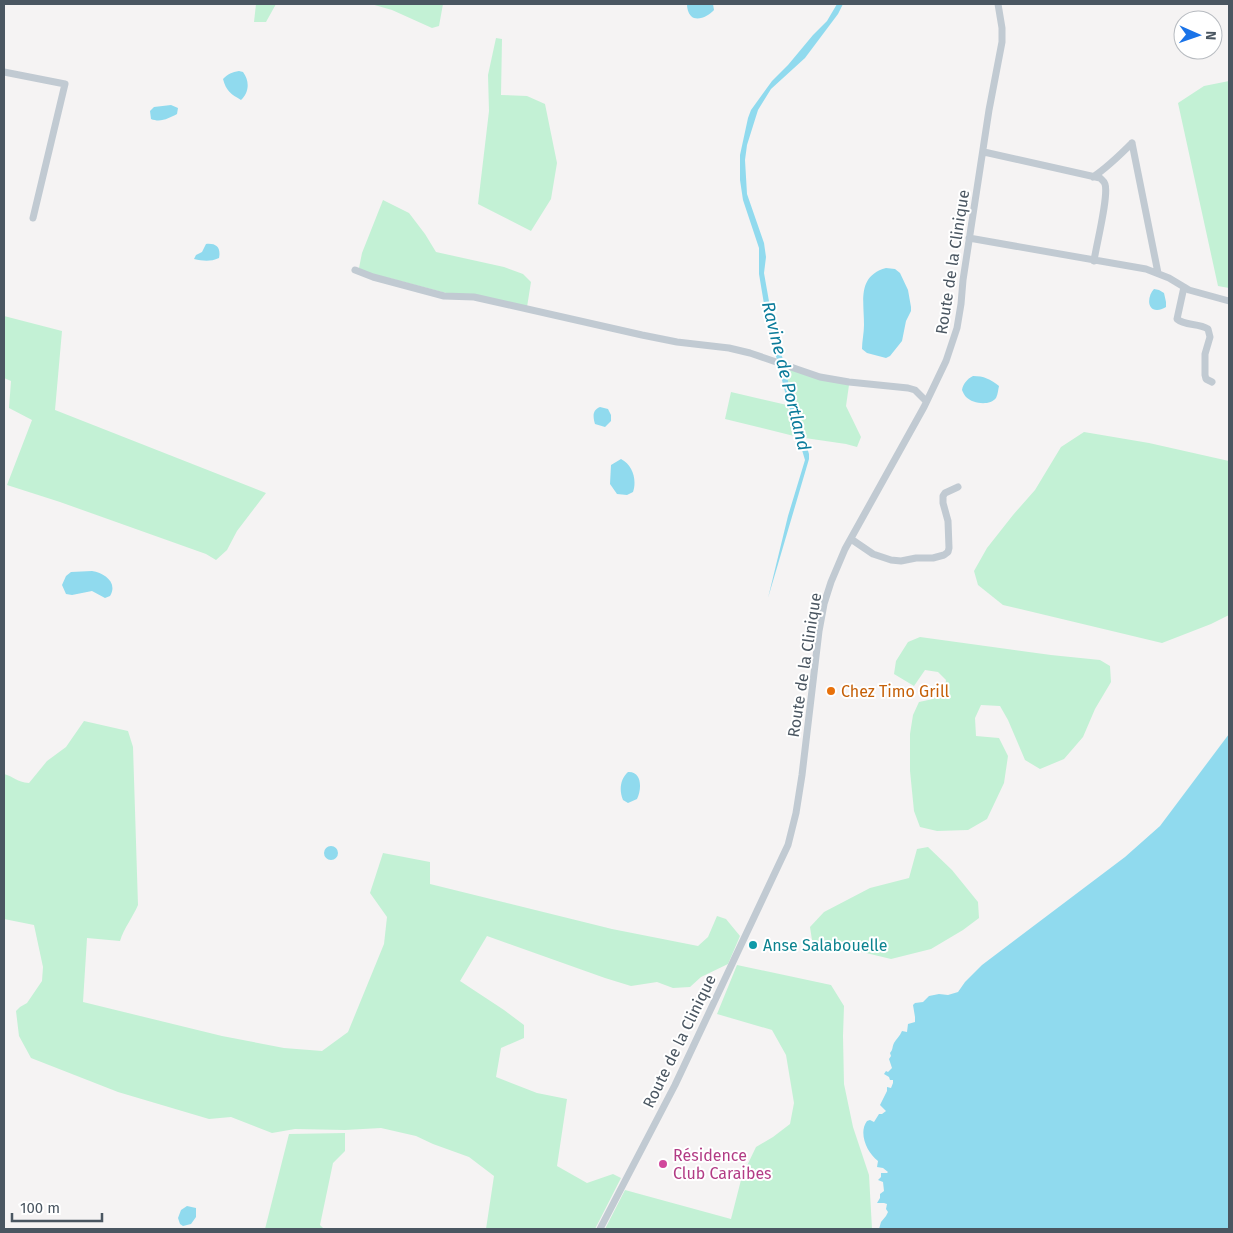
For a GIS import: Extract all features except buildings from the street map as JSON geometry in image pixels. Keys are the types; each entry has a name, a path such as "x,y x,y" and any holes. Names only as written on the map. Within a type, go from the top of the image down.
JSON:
{"street":[{"name":"Route de la Clinique","path":"600,1229 675,1085 788,845 796,813 802,775 822,613 831,582 840,560 946,361 957,328 969,238 1002,34 998,4"},
{"path":"4,72 65,84 33,218"},
{"path":"1093,177 1118,158 1132,143 1158,273"},
{"path":"984,152 1100,178 1105,184 1106,190 1094,260"},
{"path":"969,238 1146,269 1195,292 1229,301"},
{"path":"355,270 373,277 444,296 474,297 650,337 728,348 814,375 849,382 908,388 915,390 926,401"},
{"path":"1184,287 1177,319 1180,322 1195,324 1208,329 1210,337 1205,354 1205,375 1212,382"},
{"path":"851,540 873,554 891,560 933,558 944,555 948,552 949,548 948,521 943,496 958,487"}],"green space":[{"path":"256,4 276,4 266,22 254,22"},
{"path":"371,4 443,4 439,26 432,28 392,10"},
{"path":"496,38 502,39 501,95 527,96 545,104 557,163 551,199 531,231 478,204 489,111 488,75"},
{"path":"1229,81 1229,288 1218,286 1178,103 1204,86"},
{"path":"383,200 409,213 436,252 504,267 523,274 531,282 527,307 446,293 370,274 361,270 359,268 362,253"},
{"path":"4,316 62,331 55,410 266,493 237,531 227,550 216,560 206,554 7,485 32,420 9,408 11,381 4,378"},
{"path":"784,367 849,385 846,406 861,437 857,447 805,438"},
{"path":"731,392 787,405 798,437 725,419"},
{"path":"1084,432 1149,443 1229,461 1229,615 1162,643 1003,605 978,585 974,571 987,548 1035,490 1061,447"},
{"path":"920,637 1100,660 1110,666 1111,682 1095,709 1083,737 1064,759 1040,769 1025,760 1000,706 981,705 975,718 976,736 999,738 1008,756 1004,783 987,819 968,830 937,831 920,827 914,811 910,771 910,734 913,715 919,702 944,694 946,680 938,672 925,670 914,686 894,674 896,661 908,642"},
{"path":"84,721 128,731 133,747 138,905 120,941 87,938 83,1002 222,1036 284,1048 322,1051 348,1032 384,944 387,917 370,893 383,853 430,862 430,884 612,929 698,946 708,937 717,916 726,919 740,936 728,964 701,977 690,987 673,988 657,982 631,986 487,936 460,981 524,1025 524,1038 501,1048 496,1077 537,1093 567,1099 557,1166 587,1183 613,1174 621,1178 595,1229 486,1229 494,1176 469,1157 416,1136 381,1128 345,1130 295,1129 272,1133 231,1117 209,1119 118,1092 31,1058 19,1036 16,1011 27,1003 42,981 43,967 34,925 4,919 4,774 21,782 29,783 47,761 66,747"},
{"path":"928,847 952,870 978,902 979,918 931,949 891,959 812,940 810,927 824,912 870,888 909,878 917,849"},
{"path":"737,965 831,985 844,1006 844,1084 853,1127 869,1175 872,1229 605,1229 625,1190 731,1219 742,1176 756,1147 790,1124 794,1103 786,1055 772,1030 717,1014"},
{"path":"345,1133 345,1151 333,1163 320,1225 324,1229 265,1229 289,1134"}],"water":[{"path":"687,4 713,4 714,10 706,16 694,18 690,15"},
{"name":"Ravine de Portland","path":"837,4 843,4 838,14 805,58 771,89 758,110 747,145 745,160 747,194 764,243 766,257 764,273 770,307 793,401 809,454 768,598 788,516 805,460 787,400 766,316 759,274 759,248 743,200 740,180 740,155 751,110 772,81 827,21"},
{"path":"239,71 243,72 248,83 246,94 241,100 229,92 223,79"},
{"path":"171,105 178,108 177,114 162,120 151,119 150,111 154,107"},
{"path":"206,244 213,244 217,247 219,258 207,261 194,259 196,255 202,252"},
{"path":"886,268 895,269 900,273 908,290 911,311 906,321 902,341 890,356 886,358 867,353 862,349 864,328 863,299 866,283 870,277"},
{"path":"1154,289 1164,293 1166,307 1157,310 1151,308 1149,298"},
{"path":"973,376 987,378 999,386 997,396 993,401 977,403 965,396 962,390 963,386"},
{"path":"600,407 608,409 611,415 611,421 605,427 595,424 594,421 594,412"},
{"path":"621,459 629,465 634,478 633,492 627,495 617,494 610,484 611,465"},
{"path":"92,571 109,579 112,587 110,596 105,598 92,591 72,595 66,594 62,585 66,576 71,572"},
{"path":"1229,734 1229,1229 879,1229 881,1222 888,1212 886,1209 887,1204 877,1203 880,1194 884,1191 883,1182 878,1180 881,1177 881,1173 888,1172 883,1168 877,1167 878,1161 867,1148 863,1131 867,1121 874,1122 879,1114 886,1111 880,1105 887,1087 891,1088 893,1080 890,1080 884,1074 892,1068 889,1059 893,1044 902,1031 907,1032 908,1024 915,1022 913,1005 923,1002 929,996 948,995 958,992 982,965 1125,857 1160,826"},
{"path":"628,772 633,772 638,777 640,790 637,799 628,803 623,800 621,789 623,778"},
{"path":"331,846 336,848 338,853 336,858 331,860 326,858 324,853 326,848"},
{"path":"187,1206 196,1208 196,1217 191,1224 183,1226 178,1218 181,1210"}],"place":[{"name":"Chez Timo Grill","path":"831,691"},
{"name":"Anse Salabouelle","path":"753,945"},
{"name":"Résidence Club Caraibes","path":"663,1164"}]}
